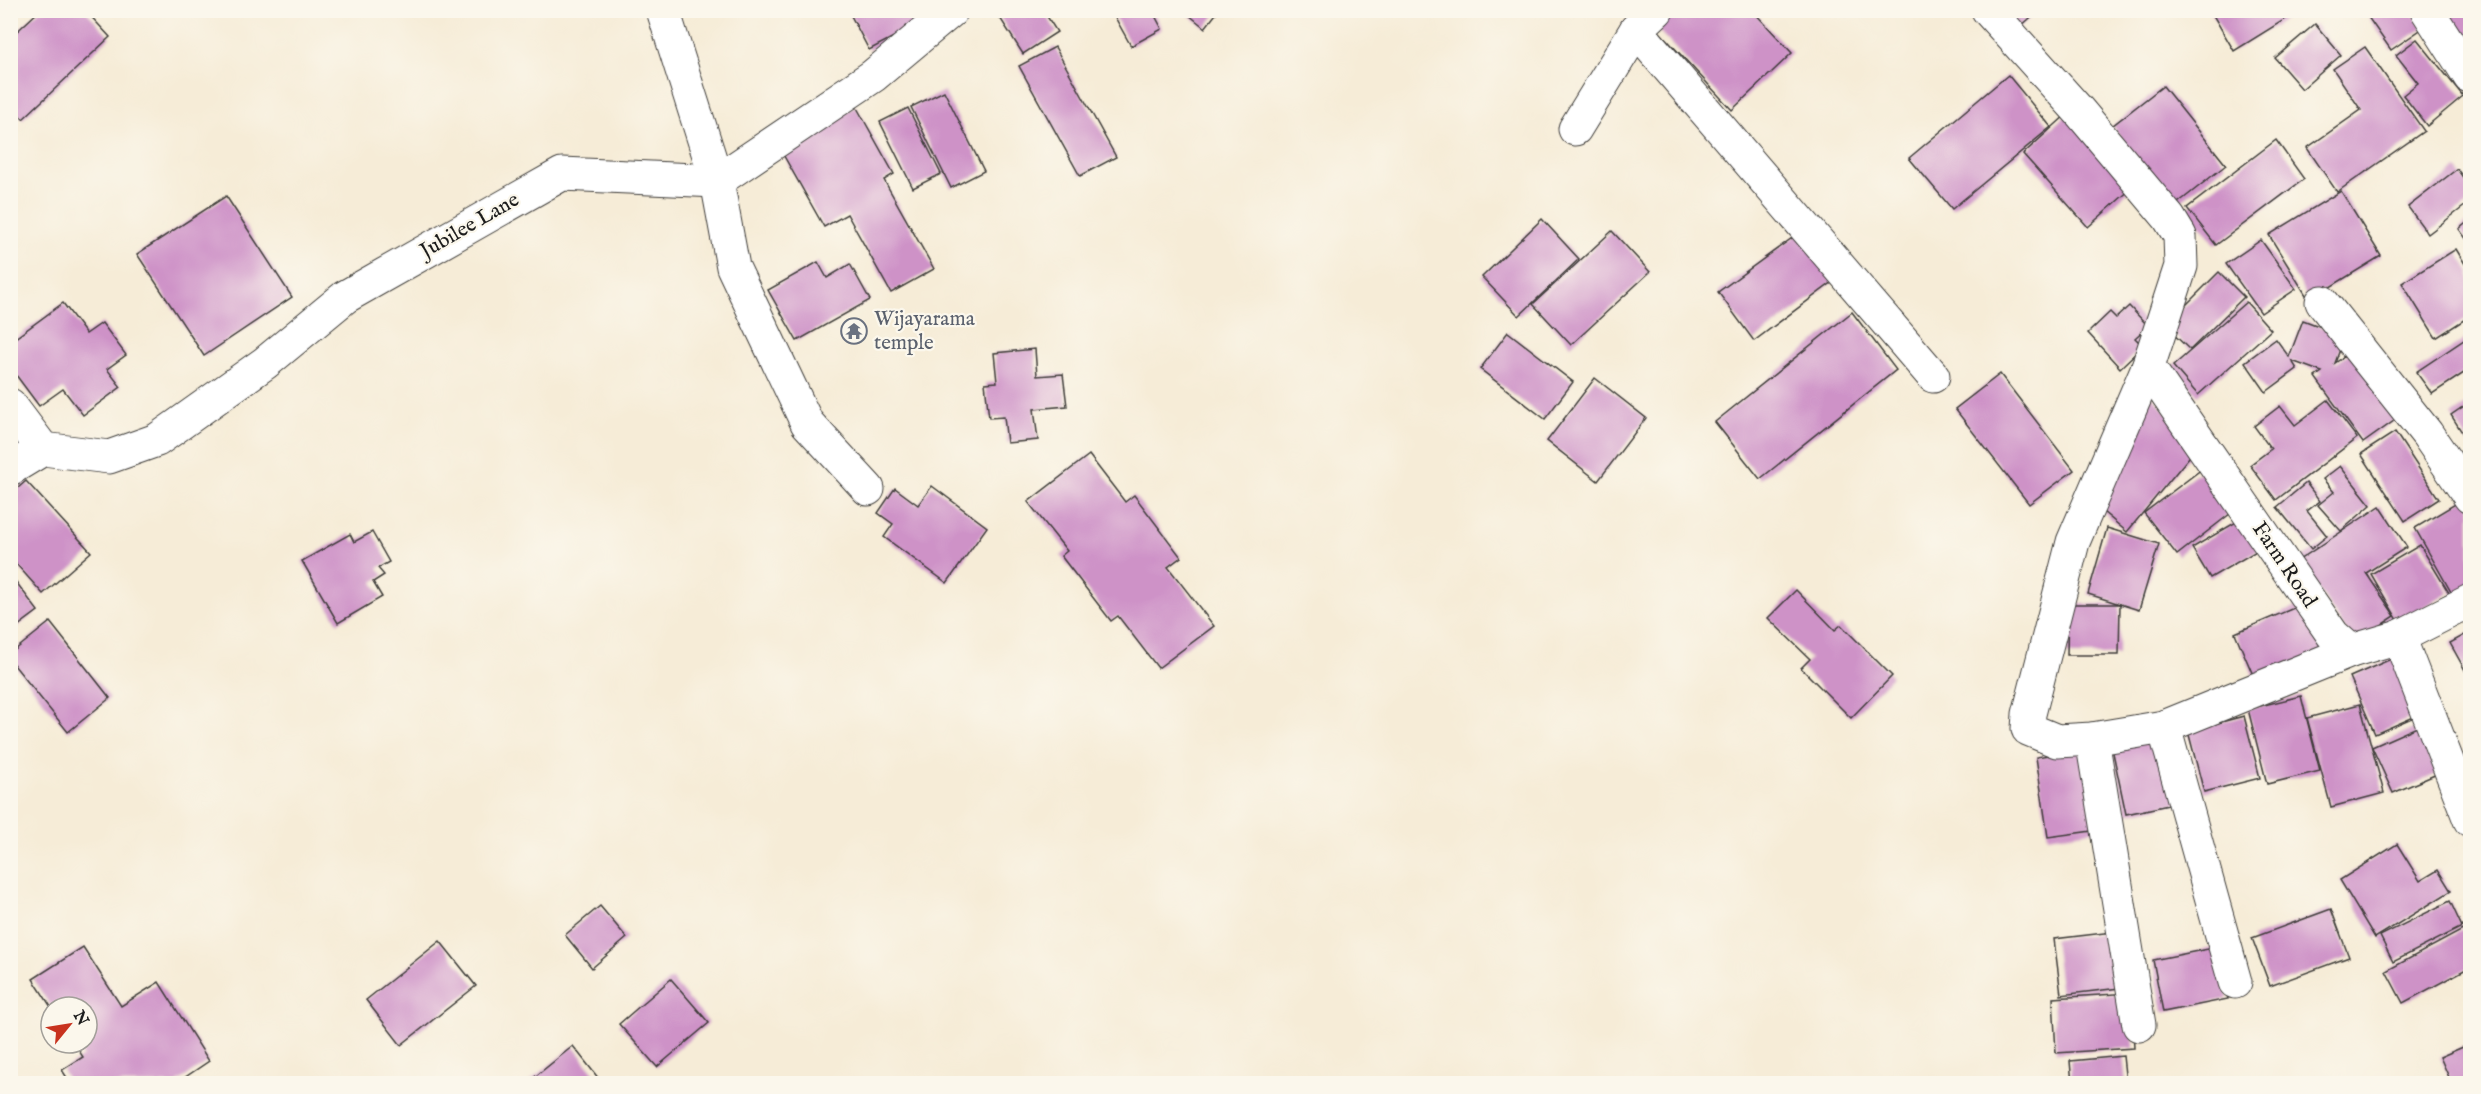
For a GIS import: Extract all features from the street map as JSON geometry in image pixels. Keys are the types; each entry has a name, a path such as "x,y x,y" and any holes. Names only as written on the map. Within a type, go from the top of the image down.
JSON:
{"street":[{"path":"663,10 717,181 733,267 807,423 868,489"},
{"path":"717,181 873,76 952,10"},
{"path":"1988,10 2079,111 2169,218 2180,236 2181,266 2148,367 2073,542 2029,714 2028,729 2057,741 2092,739 2164,727 2351,651 2399,637 2470,601"},
{"path":"2427,10 2470,77"},
{"path":"1575,129 1646,20 1933,376"},
{"name":"Jubilee Lane","path":"43,449 109,457 157,440 265,363 345,297 562,174 717,181"},
{"path":"2322,302 2427,434 2470,497"},
{"name":"Farm Road","path":"2148,367 2333,635 2351,651"},
{"path":"10,405 43,449 10,469"},
{"path":"2399,637 2470,820"},
{"path":"2164,727 2235,982"},
{"path":"2092,739 2139,1025"}],"building":[{"path":"40,10 85,10 110,37 23,119 10,105 10,38"},
{"path":"848,10 923,10 928,19 869,50"},
{"path":"995,10 1043,10 1057,32 1023,54"},
{"path":"1111,10 1152,10 1162,29 1131,46"},
{"path":"1183,10 1219,10 1205,28"},
{"path":"1677,10 1752,10 1792,53 1732,110 1657,29"},
{"path":"2003,10 2039,10 2019,28"},
{"path":"2210,10 2300,10 2234,51"},
{"path":"2363,10 2410,10 2423,28 2391,50"},
{"path":"2442,10 2470,10 2470,55"},
{"path":"2315,24 2341,55 2302,89 2275,58"},
{"path":"2417,39 2463,96 2427,126 2403,95 2418,83 2396,55"},
{"path":"1055,47 1116,157 1080,176 1019,66"},
{"path":"2365,47 2424,131 2337,192 2307,148 2361,110 2333,69"},
{"path":"2008,75 2051,127 1952,209 1909,158"},
{"path":"2163,86 2226,165 2174,206 2112,126"},
{"path":"944,91 984,171 951,188 911,107"},
{"path":"856,106 894,174 884,180 934,269 891,293 847,214 824,227 780,149"},
{"path":"908,108 941,174 913,188 880,122"},
{"path":"2067,114 2132,188 2088,227 2023,154"},
{"path":"2276,140 2304,179 2216,245 2187,208"},
{"path":"2457,169 2470,187 2470,202 2428,234 2408,207"},
{"path":"2341,191 2381,256 2309,300 2269,235"},
{"path":"226,196 292,297 204,356 137,254"},
{"path":"1542,219 1579,259 1519,316 1482,277"},
{"path":"2470,220 2470,244 2459,229"},
{"path":"1612,231 1650,272 1571,345 1533,304"},
{"path":"1799,233 1834,281 1754,341 1718,292"},
{"path":"2261,240 2296,289 2261,313 2226,264"},
{"path":"2456,249 2470,272 2470,316 2436,338 2402,283"},
{"path":"818,262 827,278 850,264 870,300 797,341 768,290"},
{"path":"2219,272 2244,297 2190,350 2165,326"},
{"path":"2246,302 2271,330 2198,395 2173,366"},
{"path":"63,303 86,334 102,323 126,355 107,369 121,387 83,415 63,389 39,406 10,367 10,342"},
{"path":"2129,306 2148,326 2135,338 2143,346 2120,368 2088,333 2110,312 2116,318"},
{"path":"1852,312 1896,370 1760,479 1715,422"},
{"path":"2303,320 2345,336 2335,363 2351,352 2398,418 2363,443 2315,377 2322,372 2292,361 2297,369 2266,392 2245,362 2276,339 2289,357"},
{"path":"1508,332 1573,382 1545,419 1480,369"},
{"path":"2470,336 2470,369 2432,394 2416,372"},
{"path":"1035,349 1037,376 1063,374 1067,406 1034,409 1038,440 1007,443 1004,417 989,418 985,383 997,382 994,353"},
{"path":"2000,374 2074,470 2029,504 1955,409"},
{"path":"1595,378 1646,418 1598,481 1547,441"},
{"path":"2150,394 2199,445 2127,532 2102,511"},
{"path":"2328,400 2357,438 2276,500 2250,465 2271,449 2254,426 2280,406 2295,425"},
{"path":"2470,402 2470,445 2451,415"},
{"path":"2395,432 2439,499 2405,521 2361,454"},
{"path":"1089,455 1125,502 1134,495 1181,557 1168,567 1214,626 1158,668 1118,616 1111,621 1061,556 1067,551 1028,502"},
{"path":"2340,466 2371,505 2341,531 2318,505 2334,492 2323,479"},
{"path":"2202,469 2235,510 2177,555 2144,513"},
{"path":"26,481 91,552 43,594 10,557 10,495"},
{"path":"2306,483 2320,501 2307,511 2327,536 2311,549 2277,507"},
{"path":"932,486 987,527 947,583 884,537 893,524 878,513 895,488 918,505"},
{"path":"2467,497 2470,504 2470,590 2455,599 2415,528"},
{"path":"2380,506 2407,547 2366,573 2395,616 2354,643 2299,560"},
{"path":"2243,518 2260,549 2210,578 2192,548"},
{"path":"2107,528 2159,544 2139,610 2088,594"},
{"path":"372,532 389,562 378,568 384,575 373,582 382,597 338,623 302,561 350,534 354,542"},
{"path":"2420,545 2449,593 2399,622 2371,574"},
{"path":"10,574 38,611 10,632"},
{"path":"1796,590 1835,630 1841,625 1892,676 1851,718 1801,668 1810,659 1768,618"},
{"path":"2308,602 2329,650 2256,682 2235,633"},
{"path":"2068,604 2120,604 2119,655 2067,655"},
{"path":"50,622 110,698 68,732 10,660 10,654"},
{"path":"2470,632 2470,679 2450,643"},
{"path":"2398,656 2423,713 2375,734 2350,677"},
{"path":"2301,696 2320,771 2267,784 2248,709"},
{"path":"2360,704 2384,793 2331,807 2307,718"},
{"path":"2244,716 2260,778 2204,792 2188,731"},
{"path":"2417,727 2437,774 2393,793 2372,747"},
{"path":"2163,732 2178,803 2126,814 2111,743"},
{"path":"2086,749 2099,830 2048,837 2036,757"},
{"path":"2397,844 2420,881 2438,870 2451,891 2375,938 2340,880"},
{"path":"2450,901 2462,927 2393,962 2380,936"},
{"path":"600,906 627,938 592,968 565,935"},
{"path":"2331,909 2349,957 2270,986 2252,938"},
{"path":"2470,926 2470,967 2403,1003 2386,971"},
{"path":"2121,931 2128,987 2061,995 2054,939"},
{"path":"440,941 476,986 401,1045 366,1000"},
{"path":"83,947 121,1006 159,982 209,1061 175,1084 71,1084 62,1070 83,1057 82,1055 99,1055 99,995 43,995 33,979"},
{"path":"2218,947 2228,999 2163,1012 2153,960"},
{"path":"671,979 709,1023 657,1067 619,1024"},
{"path":"2131,993 2134,1048 2056,1053 2053,998"},
{"path":"2470,1044 2470,1084 2452,1084 2440,1057"},
{"path":"573,1046 603,1084 526,1084"},
{"path":"2123,1056 2126,1084 2072,1084 2070,1061"}],"place":[{"name":"Wijayarama temple","path":"854,331"}]}
